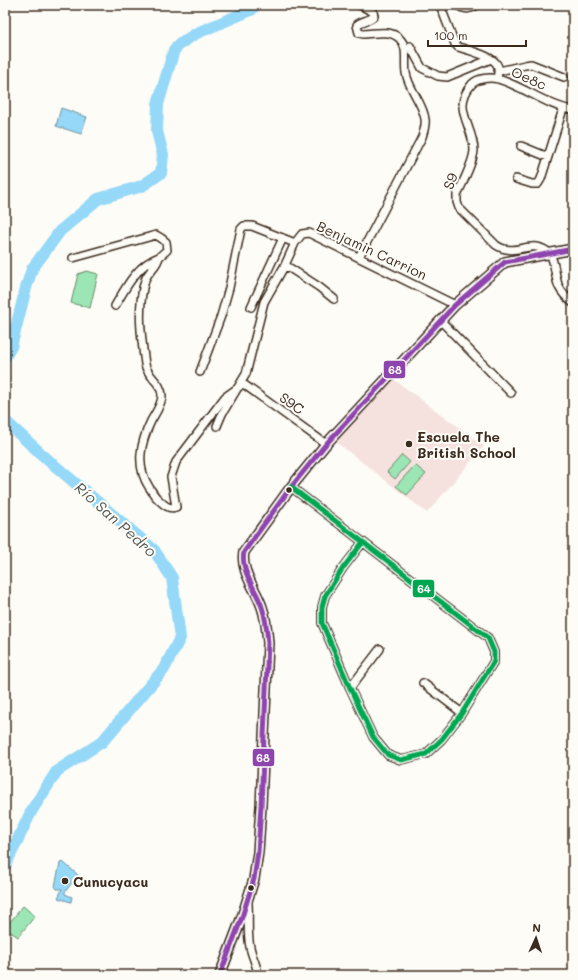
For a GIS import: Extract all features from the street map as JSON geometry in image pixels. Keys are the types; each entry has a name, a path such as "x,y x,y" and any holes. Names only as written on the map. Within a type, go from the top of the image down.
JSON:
{"main road":[{"path":"220,975 242,917 254,879 262,806 268,644 267,628 262,607 246,571 243,557 244,552 291,487 326,444 455,304 505,262 573,249"}],"street":[{"path":"359,257 422,137 426,120 423,110 408,80 406,73 406,54 403,43 395,35 385,32 360,33 357,25 360,22 374,16 373,12 360,5"},
{"path":"440,5 455,44 458,47 490,58 497,64 498,75 531,64 564,77"},
{"path":"457,5 461,8 470,9 477,5"},
{"path":"410,46 422,68 438,76 447,78 490,58"},
{"name":"Oe8c","path":"498,75 563,109 573,110"},
{"name":"S9","path":"498,75 475,82 465,92 463,101 464,111 474,150 473,157 457,195 457,202 460,208 502,250 537,247 542,248 550,254"},
{"path":"516,179 532,184 538,184 541,179 563,109"},
{"path":"521,146 548,157"},
{"path":"200,372 221,316 229,288 241,229 247,225 252,226 295,243 285,265 264,302 246,374 217,426"},
{"name":"Benjamin Carrion","path":"295,243 302,234 309,233 455,304"},
{"path":"73,258 156,235 166,242 167,250 159,257 145,265 133,276 115,306"},
{"path":"251,307 283,238"},
{"path":"550,254 559,287 566,297 573,303"},
{"path":"159,257 158,262 145,280 141,297 140,316 146,370 160,388 162,398 145,435 140,455 141,467 145,481 156,497 170,508 176,507 171,477 176,462 225,397 240,385"},
{"path":"285,265 319,287 334,299"},
{"path":"440,320 510,393"},
{"name":"S9C","path":"240,385 326,444"},
{"path":"291,487 363,542 488,638 494,652 494,661 462,713 442,739 426,754 401,760 388,755 373,737 322,623 322,607 325,596 343,568 363,542"},
{"path":"350,688 380,649"},
{"path":"423,683 462,713"},
{"path":"248,898 249,936 258,975"}],"shaded area":[{"name":"Escuela The British School","path":"392,378 484,446 427,513 335,441"}],"green space":[{"path":"87,271 98,274 90,308 71,303 78,274"},
{"path":"402,455 410,462 395,479 387,472"},
{"path":"415,465 426,474 407,495 396,486"},
{"path":"23,906 35,916 18,937 5,928"}],"water":[{"path":"61,108 87,117 81,134 56,126"},
{"name":"Cunucyacu","path":"63,862 78,875 65,892 65,894 72,897 71,902 58,898 62,889 57,889 55,886 60,863"}],"waterway":[{"name":"Río San Pedro","path":"5,357 11,347 32,269 60,231 98,199 142,186 161,173 163,155 157,131 158,104 174,50 181,43 197,33 251,10 256,5"},
{"name":"Río San Pedro","path":"5,421 47,459 154,550 172,578 180,638 164,669 102,742 57,771 32,810 5,866"}],"transit line":[{"name":"68","path":"220,975 242,917 254,879 258,852 261,806 268,643 263,611 244,566 244,552 291,487 326,444 455,305 505,262 573,249"},
{"name":"64","path":"291,487 483,634 488,638 494,652 494,661 462,713 442,739 426,754 401,760 388,755 373,737 322,623 322,607 325,596 343,568 363,542"}],"place":[{"name":"Escuela The British School","path":"409,444"},
{"name":"Cunucyacu","path":"65,881"}]}
